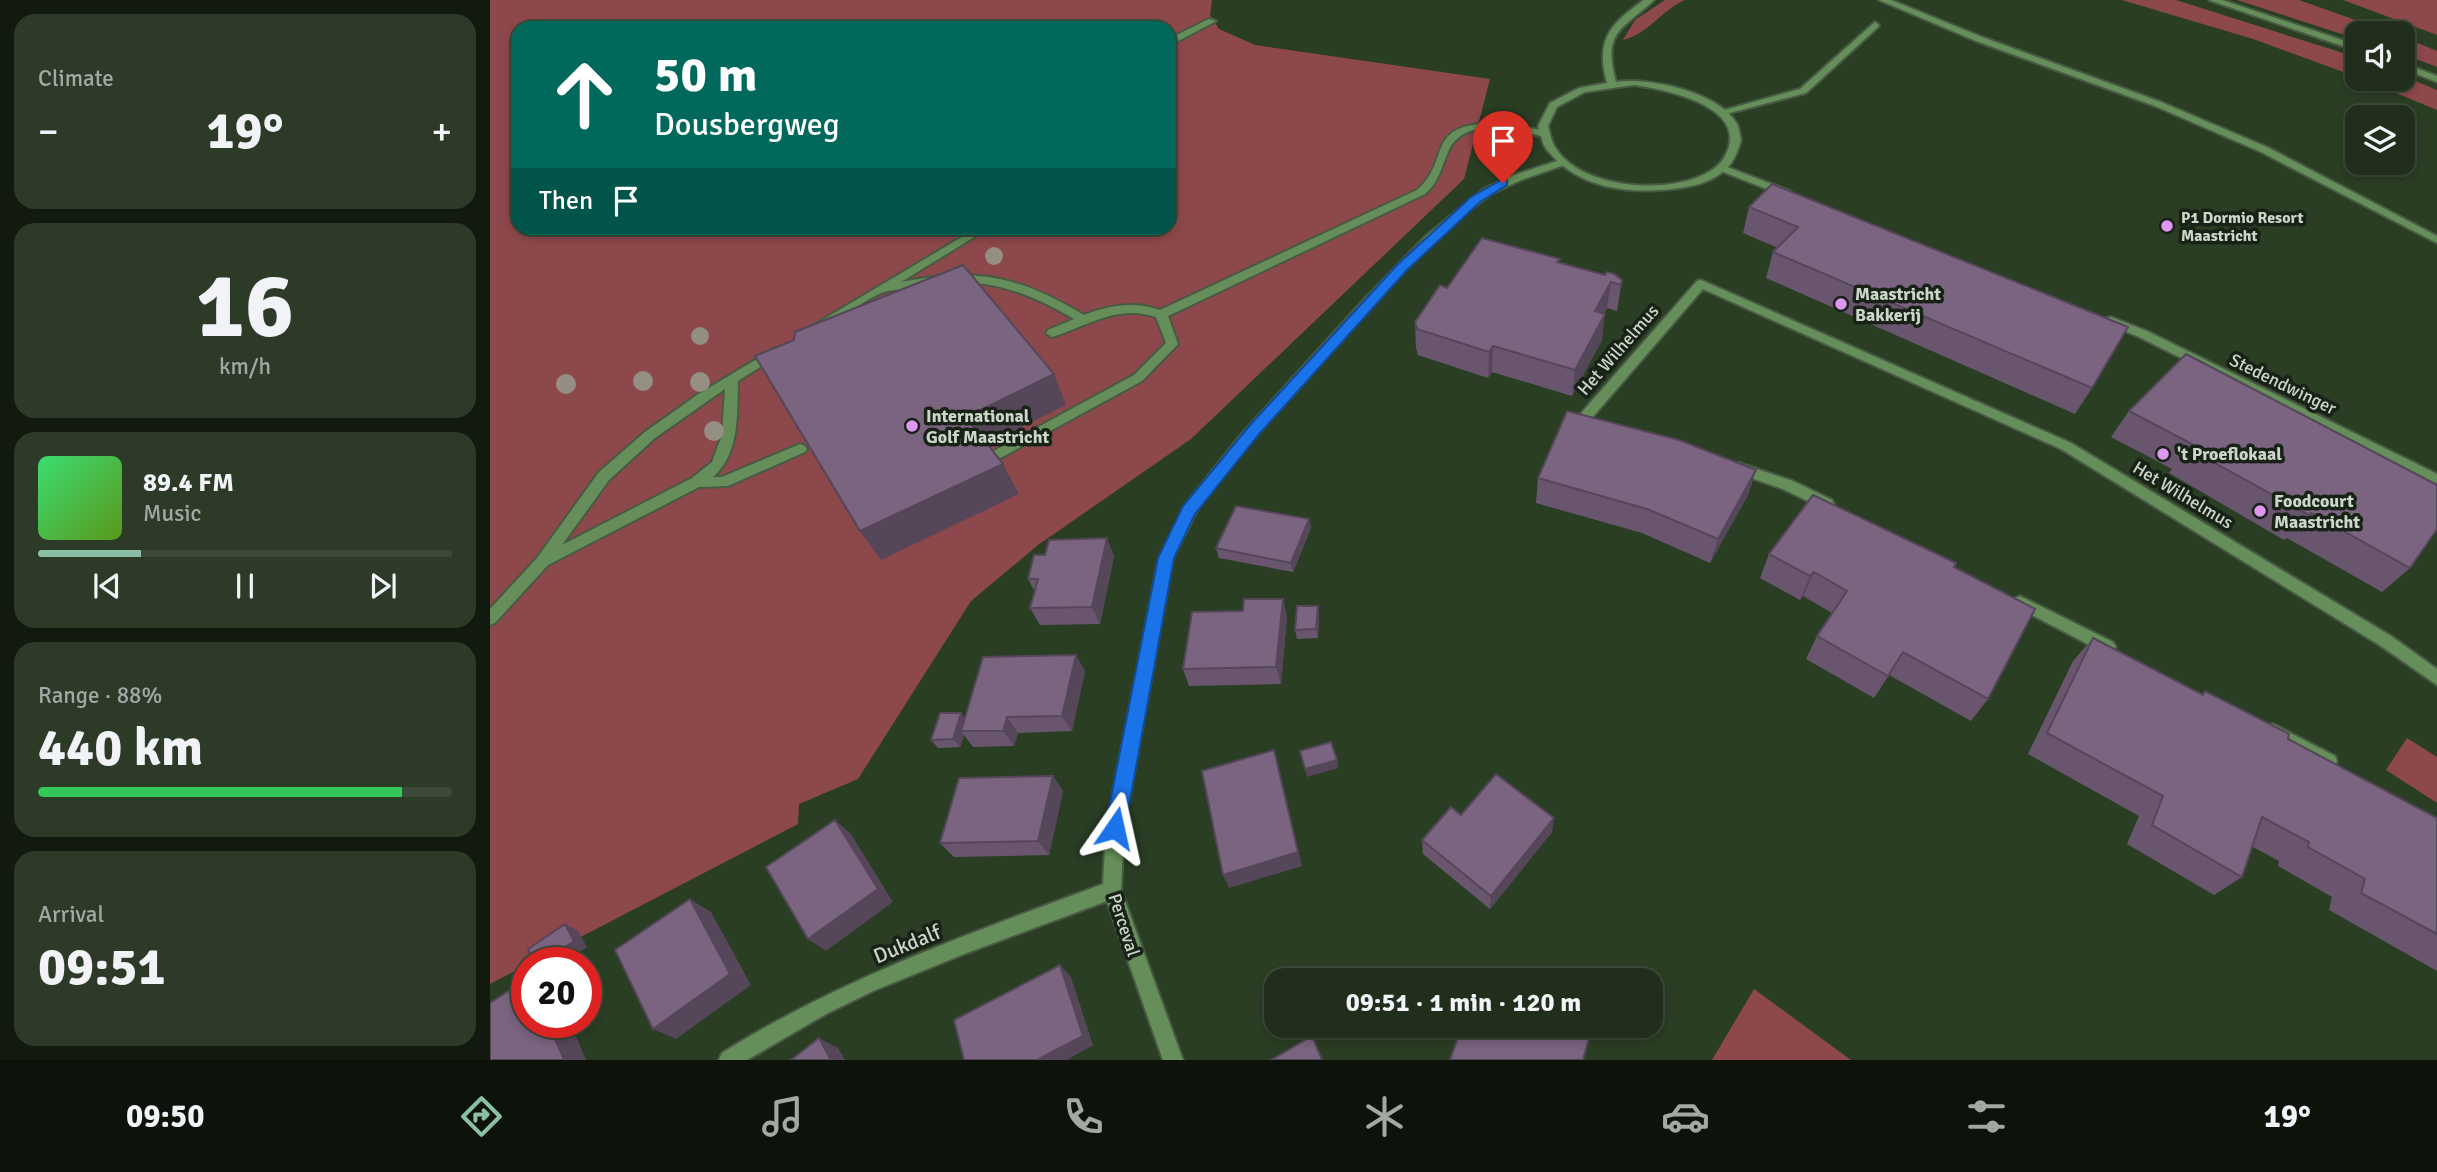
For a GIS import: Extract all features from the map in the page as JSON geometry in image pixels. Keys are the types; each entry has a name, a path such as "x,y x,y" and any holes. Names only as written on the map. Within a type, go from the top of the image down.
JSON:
{"street":[{"path":"1612,83 1605,63 1613,33 1623,17 1650,0"},
{"path":"1883,0 1979,39 2158,104 2265,150 2437,240"},
{"path":"2213,0 2345,44"},
{"path":"1176,39 1212,21"},
{"path":"1722,112 1803,91 1875,25"},
{"path":"2415,71 2437,79"},
{"path":"1634,82 1676,88 1722,112 1733,129 1735,142 1732,156 1721,168 1702,180 1674,187 1643,190 1611,186 1583,176 1560,163 1547,148 1542,133 1545,117 1557,102 1591,86 1612,83 1634,82"},
{"path":"1052,332 1108,310 1141,306 1161,314 1421,192 1438,174 1446,145 1466,130 1506,128 1542,133"},
{"name":"Perceval","path":"1173,1060 1112,890 1115,828 1166,558 1188,511 1222,469 1393,277 1476,200 1503,183 1560,163"},
{"path":"1721,168 1797,198"},
{"path":"809,332 972,235"},
{"path":"874,291 971,275 1006,282 1056,302 1084,320"},
{"name":"Het Wilhelmus","path":"1606,428 1581,422 1701,284 2066,446 2386,641 2437,678"},
{"path":"995,456 1138,378 1172,344 1161,314"},
{"name":"Stedendwinger","path":"2092,314 2143,334 2437,480"},
{"path":"490,618 542,562 604,476 650,435 787,345"},
{"path":"542,562 697,482 719,465 729,435 732,379"},
{"path":"697,482 723,482 800,449"},
{"path":"1729,464 1788,485 1838,510"},
{"path":"2011,598 2120,653"},
{"path":"2263,726 2345,770"},
{"name":"Dukdalf","path":"729,1060 859,989 913,965 1112,890"}],"shaded area":[{"path":"490,0 1212,0 1210,15 1219,29 1255,45 1490,79 1464,179 1191,439 1038,545 971,601 858,779 799,804 798,824 561,947 511,947 511,973 490,984"},
{"path":"1665,0 1685,0 1641,32 1623,40 1635,20"},
{"path":"2122,0 2176,0 2340,52 2345,54 2345,73 2253,39"},
{"path":"2237,0 2299,0 2358,21 2345,21 2345,35"},
{"path":"2343,0 2437,0 2437,35 2415,27 2415,21 2399,21"},
{"path":"2415,42 2437,51 2437,67 2415,59"},
{"path":"2415,81 2437,90 2437,110 2391,91 2415,91"},
{"path":"2407,738 2437,757 2437,803 2386,770"},
{"path":"1754,989 1851,1060 1712,1060"}],"building":[{"path":"1772,184 2128,327 2092,388 1773,252 1798,227 1749,207"},
{"path":"1482,238 1560,259 1557,262 1605,275 1607,272 1614,274 1622,280 1621,285 1611,282 1595,311 1605,314 1575,370 1493,346 1489,352 1417,329 1415,322 1440,285 1447,288"},
{"name":"International Golf Maastricht","path":"963,265 1054,374 966,417 1003,464 860,531 755,356 794,340 795,332"},
{"path":"2186,354 2437,485 2437,529 2410,568 2188,448 2192,444 2129,411"},
{"path":"1567,411 1679,440 1756,470 1718,539 1647,509 1538,478"},
{"path":"1813,495 1956,563 1954,567 2035,609 1988,699 1903,652 1888,676 1817,636 1847,591 1814,572 1810,576 1769,554"},
{"path":"1236,506 1309,519 1291,563 1216,548"},
{"path":"1107,538 1092,607 1030,608 1038,579 1028,579 1034,555 1045,555 1049,540"},
{"path":"1244,599 1283,599 1276,667 1183,669 1192,612 1243,611"},
{"path":"1297,606 1318,606 1316,629 1295,630"},
{"path":"2093,638 2203,695 2205,691 2289,734 2288,739 2437,818 2437,934 2361,893 2365,879 2308,847 2309,842 2262,817 2242,877 2152,825 2163,796 2047,733"},
{"path":"1076,655 1062,716 1007,717 1003,731 961,731 983,657"},
{"path":"940,713 961,713 953,739 931,740"},
{"path":"1331,742 1337,760 1305,769 1300,751"},
{"path":"1274,750 1298,852 1223,875 1202,771"},
{"path":"1496,774 1554,818 1491,896 1422,840 1451,807 1461,815"},
{"path":"1053,776 1038,841 940,843 959,778"},
{"path":"835,820 878,889 808,939 766,867"},
{"path":"690,899 730,974 653,1029 615,950"},
{"path":"565,924 574,941 565,947 531,947"},
{"path":"1060,965 1083,1036 1037,1060 964,1060 954,1020"},
{"path":"511,989 511,1038 555,1038 564,1060 490,1060 490,1003"},
{"path":"819,1038 831,1060 791,1060"},
{"path":"1313,1038 1322,1060 1271,1060"},
{"path":"1458,1038 1589,1038 1583,1060 1450,1060"}],"place":[{"name":"P1 Dormio Resort Maastricht","path":"2167,226"},
{"name":"Maastricht Bakkerij","path":"1841,304"},
{"name":"International Golf Maastricht","path":"912,426"},
{"name":"'t Proeflokaal","path":"2163,454"},
{"name":"Foodcourt Maastricht","path":"2260,511"}],"route":[{"path":"1115,828 1166,558 1175,533 1188,511 1255,429 1402,267 1476,200 1503,183"}]}
